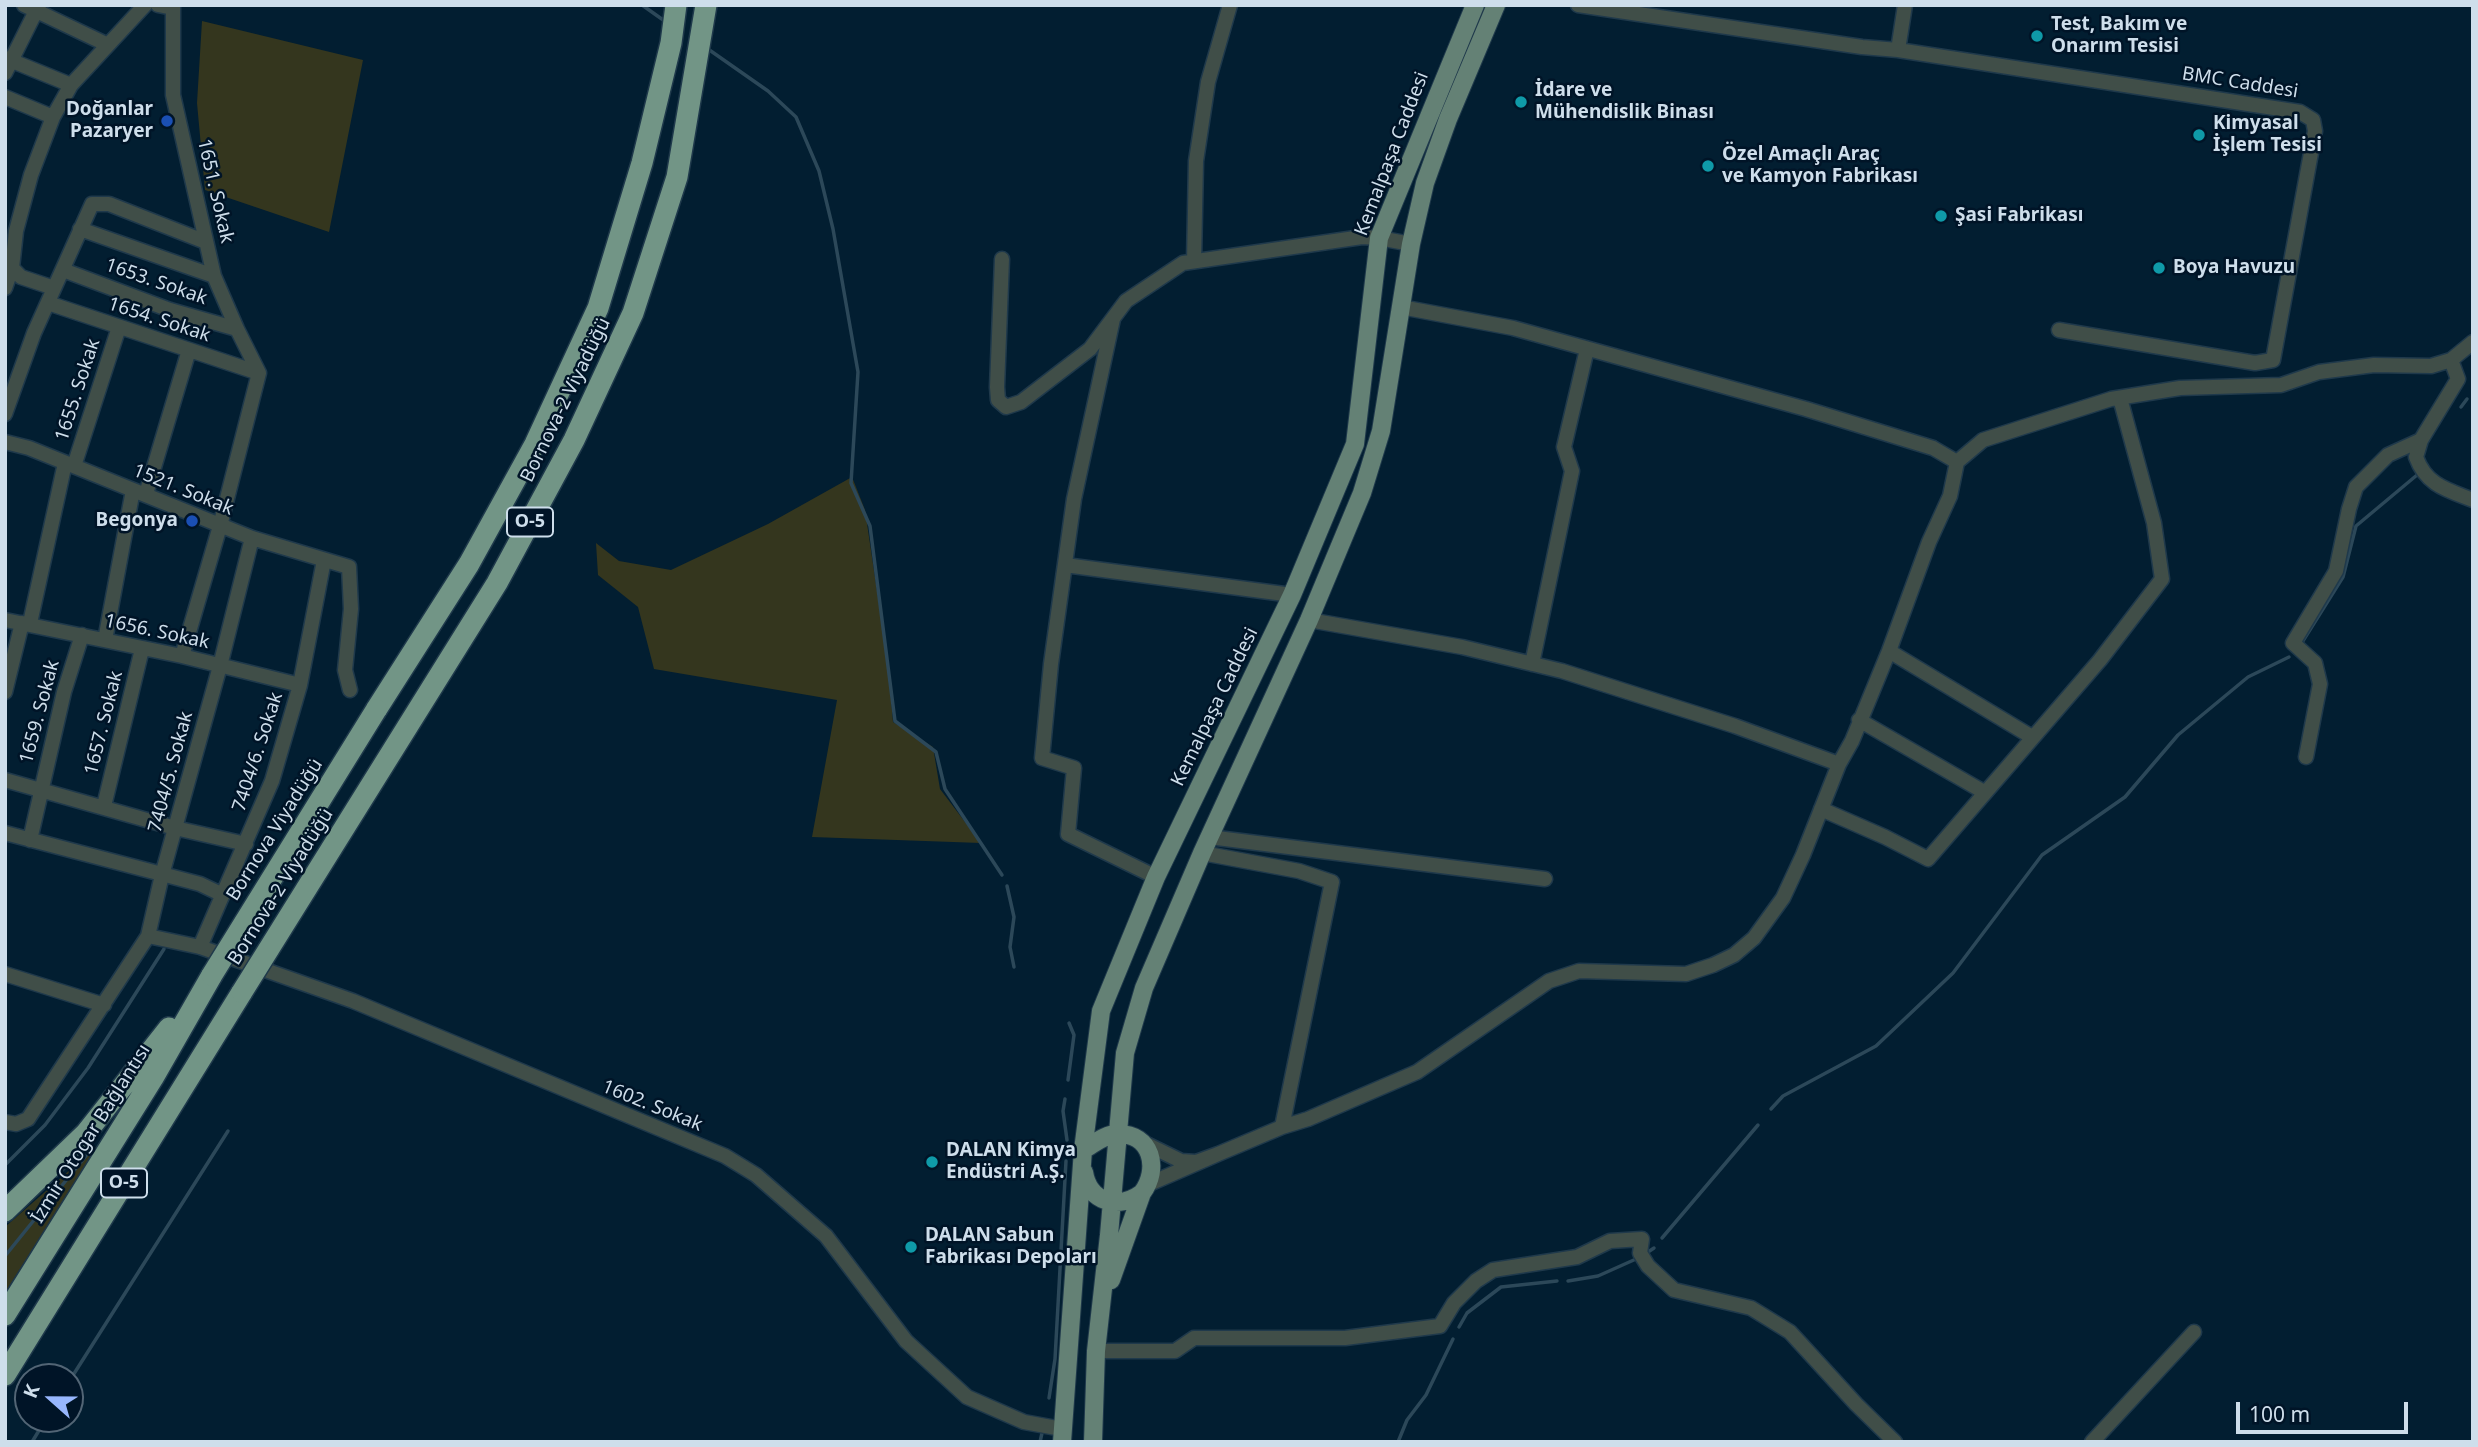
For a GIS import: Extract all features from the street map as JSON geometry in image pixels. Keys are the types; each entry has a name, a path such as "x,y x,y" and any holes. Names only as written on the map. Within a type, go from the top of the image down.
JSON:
{"highway":[{"name":"Bornova-2 Viyadüğü","path":"376,710 476,552 535,444 598,308 642,163 671,43 676,5"},
{"name":"Bornova-2 Viyadüğü","path":"5,1375 497,583 574,440 633,313 677,177 706,5"},
{"name":"Bornova Viyadüğü","path":"212,975 376,710"},
{"path":"5,1211 86,1133 212,975"},
{"name":"İzmir Otogar Bağlantısı","path":"5,1315 153,1078 212,975"}],"main road":[{"name":"Kemalpaşa Caddesi","path":"1062,1435 1083,1150 1101,1011 1156,877 1292,595 1355,444 1379,238 1475,5"},
{"name":"Kemalpaşa Caddesi","path":"1093,1442 1096,1351 1125,1053 1144,988 1309,620 1362,493 1381,431 1410,244 1430,170 1448,119 1496,5"},
{"path":"1083,1150 1106,1136 1128,1135 1147,1149 1152,1160 1153,1172 1100,1310"},
{"path":"1083,1169 1091,1191 1111,1203 1122,1203 1146,1189"}],"street":[{"path":"5,288 30,175 53,117 71,85 145,5"},
{"path":"1194,261 1196,161 1209,82 1230,5"},
{"name":"BMC Caddesi","path":"1578,5 2300,111 2313,120 2315,131 2273,360 2255,363 2059,330"},
{"path":"1898,50 1905,5"},
{"name":"1651. Sokak","path":"170,6 173,95 214,276 259,373"},
{"path":"71,85 7,64 33,7 108,45"},
{"path":"5,97 53,117"},
{"path":"5,414 54,288 92,204 109,204 206,242"},
{"path":"80,229 214,276"},
{"path":"1002,260 996,387 998,400 1006,407 1021,402 1090,349 1126,301 1183,263 1362,237 1410,244"},
{"path":"8,267 20,277 54,288"},
{"name":"1653. Sokak","path":"63,270 170,310 237,330"},
{"name":"1654. Sokak","path":"48,303 259,373"},
{"path":"1401,307 1513,328 1933,448 1956,462"},
{"path":"1113,319 1074,499 1051,664 1042,758 1074,768 1068,834 1156,877"},
{"name":"1655. Sokak","path":"5,692 69,464 119,327"},
{"path":"1139,1141 1181,1161 1196,1162 1308,1119 1417,1072 1549,981 1579,971 1686,974 1734,955 1754,938 1783,898 1889,651 1929,542 1950,496 1956,462 1983,440 2120,398 2180,388 2281,386 2319,372 2374,365 2431,366 2451,360 2473,342"},
{"path":"1532,664 1572,471 1564,447 1587,349"},
{"path":"106,640 139,492 189,350"},
{"path":"2451,360 2458,379 2421,440 2416,457 2427,478 2445,489 2473,500"},
{"path":"182,656 220,526 259,373"},
{"path":"1821,809 1885,836 1928,859 2100,660 2162,579 2154,523 2120,398"},
{"path":"2306,757 2320,684 2315,663 2293,643 2336,571 2356,487 2388,455 2421,440"},
{"name":"1521. Sokak","path":"5,442 29,448 252,538 349,567 351,609 345,670 350,690"},
{"name":"7404/5. Sokak","path":"5,1122 16,1124 28,1119 148,936 252,538"},
{"name":"7404/6. Sokak","path":"200,947 268,791 300,685 324,560"},
{"path":"1065,565 1292,595"},
{"name":"1656. Sokak","path":"5,620 182,656 300,685"},
{"path":"1309,620 1462,647 1562,671 1722,721 1839,764"},
{"name":"1659. Sokak","path":"30,840 64,692 82,635"},
{"name":"1657. Sokak","path":"104,806 142,649"},
{"path":"1889,651 2032,737"},
{"path":"1859,720 1984,792"},
{"path":"5,780 246,845"},
{"path":"5,833 200,884 223,895"},
{"path":"1206,845 1545,879"},
{"path":"1206,845 1332,882 1282,1127"},
{"name":"1602. Sokak","path":"148,936 200,947 353,1001 724,1157 756,1174 826,1236 906,1341 967,1397 1062,1435"},
{"path":"5,974 104,1005"},
{"path":"1146,1189 1218,1154"},
{"path":"1096,1351 1175,1351 1194,1338 1345,1338 1440,1326 1454,1303 1476,1281 1493,1270 1577,1256 1610,1241 1642,1239 1640,1253 1648,1266 1674,1290 1751,1308 1790,1332 1895,1442"},
{"path":"2092,1442 2194,1332"}],"green space":[{"path":"202,21 363,60 329,232 205,190 197,103"},
{"path":"852,477 865,510 888,665 893,722 933,747 940,789 981,843 812,837 837,700 654,669 638,607 598,575 596,543 619,561 671,570 768,524"},
{"path":"97,1146 5,1293 5,1227"}],"waterway":[{"path":"642,5 666,22"},
{"path":"708,49 768,91 796,117 819,171 833,229 858,372 851,483 870,526 895,721 936,752 945,789 1002,875"},
{"path":"2461,407 2467,399"},
{"path":"2301,644 2343,577 2356,526 2417,475"},
{"path":"1771,1109 1783,1096 1876,1046 1953,973 2042,855 2125,797 2178,735 2248,677 2289,657"},
{"path":"1007,886 1014,917 1010,947 1014,967"},
{"path":"5,1165 45,1125 88,1068 164,949"},
{"path":"1068,1080 1074,1035 1069,1023"},
{"path":"1065,1099 1063,1111 1067,1140"},
{"path":"1662,1238 1758,1125"},
{"path":"81,1363 228,1131"},
{"path":"5,1256 93,1147"},
{"path":"1049,1398 1055,1359 1066,1161"},
{"path":"1645,1254 1654,1248"},
{"path":"1568,1281 1598,1276 1636,1259"},
{"path":"1459,1327 1467,1313 1501,1287 1557,1281"},
{"path":"1398,1442 1407,1420 1426,1395 1453,1339"},
{"path":"32,1442 37,1433"},
{"path":"1040,1442 1042,1433"}],"place":[{"name":"Test, Bakım ve Onarım Tesisi","path":"2037,36"},
{"name":"İdare ve Mühendislik Binası","path":"1521,102"},
{"name":"Doğanlar Pazaryer","path":"167,121"},
{"name":"Kimyasal İşlem Tesisi","path":"2199,135"},
{"name":"Özel Amaçlı Araç ve Kamyon Fabrikası","path":"1708,166"},
{"name":"Şasi Fabrikası","path":"1941,216"},
{"name":"Boya Havuzu","path":"2159,268"},
{"name":"Begonya","path":"192,521"},
{"name":"DALAN Kimya Endüstri A.Ş.","path":"932,1162"},
{"name":"DALAN Sabun Fabrikası Depoları","path":"911,1247"}]}
